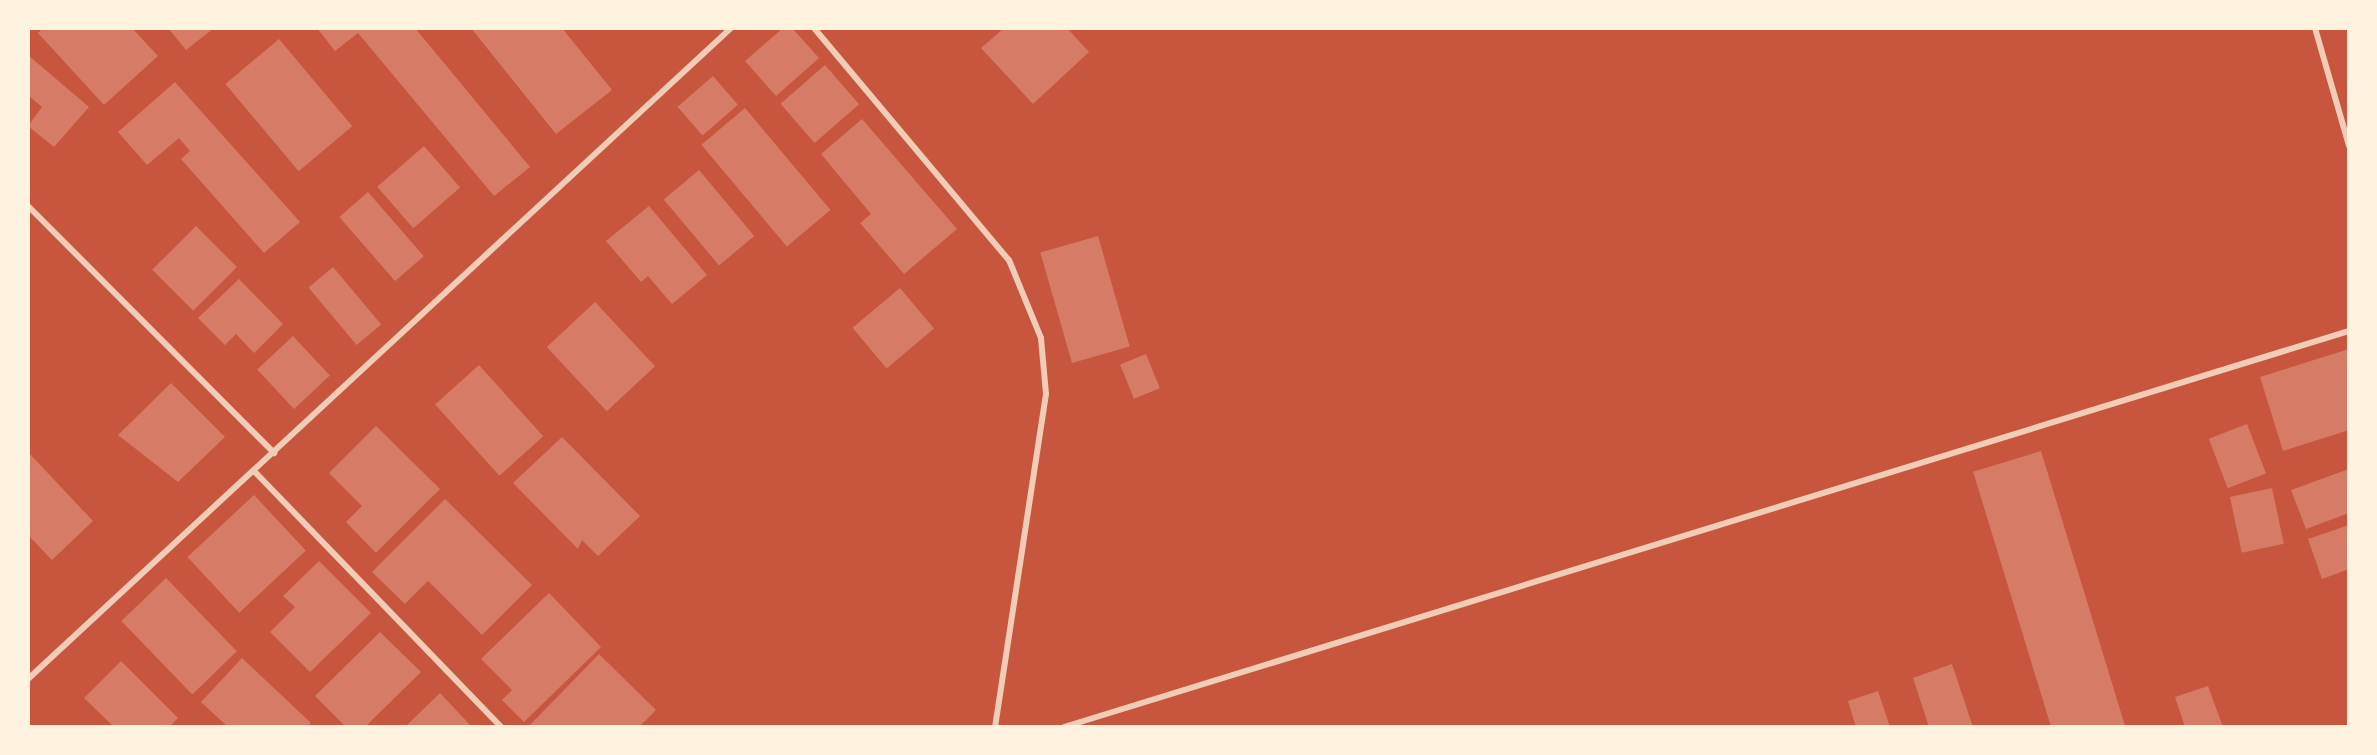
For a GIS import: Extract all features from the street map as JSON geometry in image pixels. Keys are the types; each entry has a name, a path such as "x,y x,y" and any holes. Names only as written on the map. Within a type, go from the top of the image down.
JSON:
{"lane":[{"path":"28,679 731,28"},
{"path":"814,28 1009,260 1041,338 1046,394 995,727"},
{"path":"2315,28 2349,146"},
{"path":"28,206 274,453"},
{"path":"1064,727 2349,331"},
{"path":"254,471 501,727"}],"building":[{"path":"43,28 132,28 158,56 104,105 38,33"},
{"path":"168,28 214,28 186,50"},
{"path":"317,28 415,28 530,167 494,196 358,33 335,51"},
{"path":"471,28 562,28 612,90 556,134"},
{"path":"783,28 792,28 819,58 776,96 745,61"},
{"path":"1004,28 1067,28 1089,52 1033,104 981,48"},
{"path":"279,39 352,126 299,171 225,84"},
{"path":"28,55 89,107 54,147 28,126 42,107 28,95"},
{"path":"825,65 859,104 815,143 780,104"},
{"path":"713,76 738,105 702,136 678,107"},
{"path":"175,82 300,222 264,253 181,159 190,151 179,138 147,165 118,132"},
{"path":"745,108 830,210 787,247 701,145"},
{"path":"862,119 957,229 904,274 860,223 871,214 821,154"},
{"path":"424,146 460,188 413,228 377,187"},
{"path":"699,170 754,236 719,265 664,200"},
{"path":"368,192 424,256 395,281 339,217"},
{"path":"649,206 707,275 672,304 648,276 641,282 606,241"},
{"path":"196,226 237,267 193,311 152,270"},
{"path":"1098,236 1130,347 1072,363 1040,253"},
{"path":"333,267 381,324 357,345 308,288"},
{"path":"239,279 283,324 254,353 236,334 225,345 198,318"},
{"path":"900,288 934,329 887,368 853,328"},
{"path":"595,302 655,366 607,411 547,347"},
{"path":"293,336 330,375 294,409 257,369"},
{"path":"2349,349 2349,430 2283,451 2260,377"},
{"path":"1146,354 1160,388 1134,399 1120,364"},
{"path":"479,365 543,436 499,476 435,404"},
{"path":"171,383 225,437 178,482 118,435"},
{"path":"2247,424 2266,473 2228,488 2209,439"},
{"path":"376,426 440,489 376,553 346,522 362,506 329,473"},
{"path":"562,437 640,516 598,556 582,540 578,549 513,483"},
{"path":"2041,451 2125,727 2051,727 1973,472"},
{"path":"28,452 93,521 52,560 28,535"},
{"path":"2349,469 2349,513 2306,529 2291,490"},
{"path":"2272,488 2284,544 2242,553 2230,497"},
{"path":"254,495 306,551 239,613 187,557"},
{"path":"445,499 532,585 482,635 428,581 405,604 372,572"},
{"path":"2349,525 2349,569 2322,579 2308,539"},
{"path":"319,561 371,613 310,672 270,632 295,607 283,596"},
{"path":"166,578 237,651 192,694 121,621"},
{"path":"549,593 601,647 524,722 502,700 512,690 481,659"},
{"path":"380,632 421,672 365,727 346,727 315,696"},
{"path":"599,654 656,710 639,727 528,727"},
{"path":"242,658 311,723 307,727 228,727 201,702"},
{"path":"121,661 178,718 169,727 114,727 84,698"},
{"path":"1952,664 1973,727 1929,727 1913,678"},
{"path":"2208,686 2223,727 2185,727 2175,697"},
{"path":"1878,691 1890,727 1856,727 1848,701"},
{"path":"440,693 472,727 405,727"}]}
